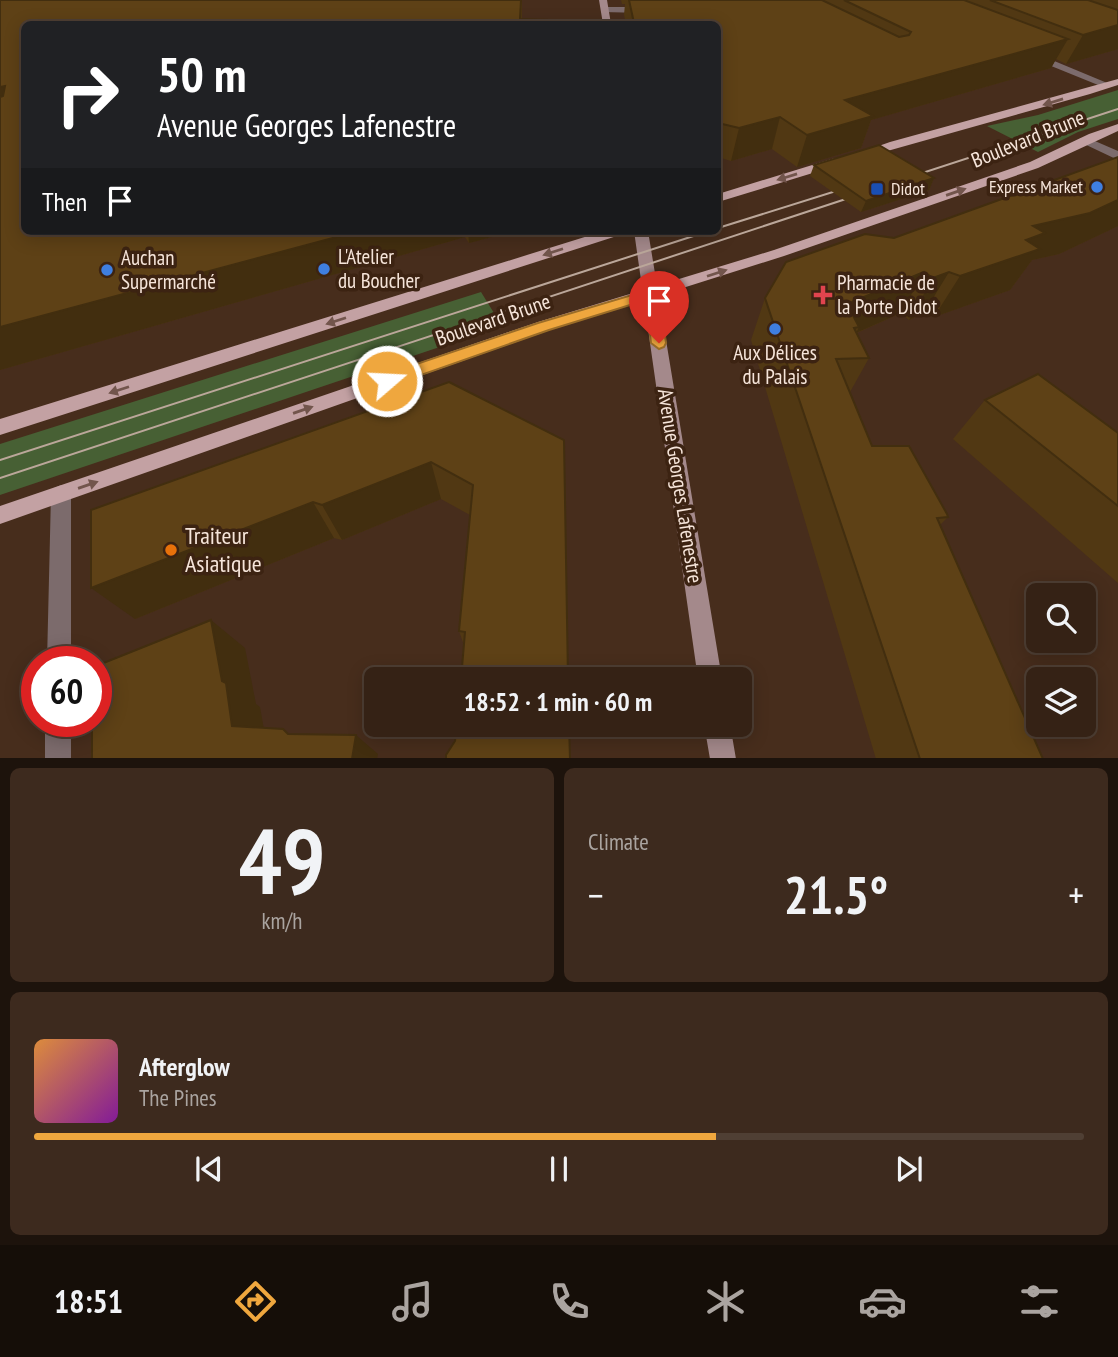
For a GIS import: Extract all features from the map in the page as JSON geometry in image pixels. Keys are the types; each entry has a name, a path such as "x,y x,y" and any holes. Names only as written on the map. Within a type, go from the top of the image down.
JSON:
{"main road":[{"name":"Boulevard Brune","path":"721,197 957,124 1031,109 1112,83"},
{"name":"Boulevard Brune","path":"0,515 544,326 652,293 1021,170 1118,127"},
{"path":"0,427 605,235"}],"street":[{"path":"603,0 606,21"},
{"path":"604,10 657,10"},
{"path":"1021,51 1112,83"},
{"path":"1084,141 1118,156"},
{"name":"Avenue Georges Lafenestre","path":"642,235 708,667"},
{"path":"59,646 61,494"},
{"path":"58,737 58,758"},
{"path":"719,737 723,758"}],"green space":[{"path":"1118,90 1118,119 1078,132 1038,152 987,126 1038,115"},
{"path":"481,292 502,326 0,495 0,444"}],"building":[{"path":"0,0 521,0 520,19 577,21 21,21 21,235 344,235 0,327 0,97 3,96 5,86 0,87"},
{"path":"629,0 822,0 899,37 911,32 844,0 964,0 1068,39 845,100 873,116 807,135 780,117 739,128 721,124 721,21 634,21"},
{"path":"990,0 1088,0 1118,10 1118,25 1083,35"},
{"path":"879,145 934,178 866,201 814,165"},
{"path":"1118,157 1118,200 1090,213 1033,226 1045,233 1026,240 1040,249 960,276 949,272 933,278 924,272 847,304 859,327 854,328 869,358 836,359 872,446 909,446 947,514 948,517 937,518 1026,720 1026,737 1033,737 1043,758 920,758 765,298 786,262 865,234 894,238"},
{"path":"1038,374 1118,433 1118,506 985,400"},
{"path":"449,382 564,440 568,667 462,667 465,632 459,631 473,485 431,462 322,505 313,502 91,588 91,510"},
{"path":"211,620 222,681 226,683 232,726 283,729 288,734 356,735 352,758 92,758 92,737 112,737 112,660"},
{"path":"455,737 569,737 570,758 446,758"}],"tram line":[{"path":"907,178 1118,109"},
{"path":"721,227 852,186"},
{"path":"0,478 861,194"},
{"path":"0,460 697,235"}],"place":[{"name":"Express Market","path":"1097,187"},
{"name":"Didot","path":"877,189"},
{"name":"L'Atelier du Boucher","path":"324,269"},
{"name":"Auchan Supermarché","path":"107,270"},
{"name":"Pharmacie de la Porte Didot","path":"823,295"},
{"name":"Aux Délices du Palais","path":"775,329"},
{"name":"Traiteur Asiatique","path":"171,550"}],"route":[{"path":"387,381 544,326 652,293 659,343"}]}
